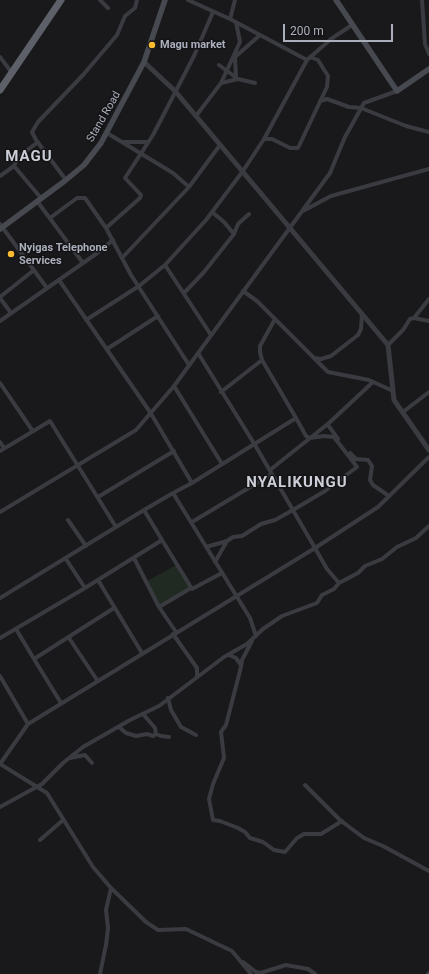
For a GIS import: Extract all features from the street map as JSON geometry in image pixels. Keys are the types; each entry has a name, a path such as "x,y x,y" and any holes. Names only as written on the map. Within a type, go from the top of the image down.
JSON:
{"highway":[{"path":"0,90 61,0"}],"main road":[{"name":"Stand Road","path":"1,227 66,180 84,165 107,133 144,62 165,0"},
{"path":"336,0 397,91 429,69"}],"street":[{"path":"100,0 108,8"},
{"path":"66,180 32,132 38,122 84,75 117,35 125,16 135,8 137,0"},
{"path":"188,0 308,58 318,60 328,76 327,87 298,148 290,148 272,139 264,139"},
{"path":"200,6 201,0"},
{"path":"230,19 235,0"},
{"path":"422,0 425,44 429,54"},
{"path":"106,228 141,195 125,178 148,142 194,56 213,12"},
{"path":"196,116 221,83 240,42 236,22"},
{"path":"86,320 139,286 165,265 212,212 243,171 264,139 308,58 331,39 352,25"},
{"path":"237,79 235,57 260,35"},
{"path":"0,57 12,73"},
{"path":"144,62 175,91 388,345 394,400 429,450"},
{"path":"219,65 226,72 237,79 255,83"},
{"path":"221,83 237,79"},
{"path":"0,512 136,430 174,386 330,173 345,137 364,103 397,91"},
{"path":"320,101 327,99 349,107 361,108 406,126 429,132"},
{"path":"107,133 173,173 189,187"},
{"path":"0,176 14,166 22,154 38,142"},
{"path":"122,142 148,142"},
{"path":"122,258 189,187 220,145"},
{"path":"14,166 83,263"},
{"path":"301,212 331,196 429,169"},
{"path":"50,218 77,198 84,198 106,228 122,258 189,365"},
{"path":"212,212 227,225 234,234"},
{"path":"184,293 204,272 234,234 238,223 249,214"},
{"path":"227,225 238,223"},
{"path":"1,227 47,288"},
{"path":"0,321 83,263 113,240"},
{"path":"165,265 211,335"},
{"path":"11,313 0,297 34,270"},
{"path":"58,280 150,412 192,483"},
{"path":"243,291 257,301 328,372 373,382 393,391"},
{"path":"388,345 404,330 410,319 414,318 429,299"},
{"path":"314,358 321,359 331,356 358,335 361,329 362,314"},
{"path":"107,350 158,316"},
{"path":"414,318 429,321"},
{"path":"206,547 227,541 233,537 242,536 261,524 275,520 320,494 357,467 334,437 324,436 310,438 306,436 262,360 260,346 275,319"},
{"path":"198,353 221,392 255,444 327,569 339,583"},
{"path":"221,392 262,360"},
{"path":"192,522 271,472 310,438 328,425 373,382"},
{"path":"0,383 32,430"},
{"path":"174,386 222,464"},
{"path":"0,394 5,390"},
{"path":"403,412 429,392"},
{"path":"0,598 144,510 192,483 296,418"},
{"path":"0,442 2,449 32,430 50,421 116,527"},
{"path":"328,425 337,438 356,459 368,460 372,466 370,480 373,485 390,496"},
{"path":"98,497 174,451"},
{"path":"315,974 308,969 286,965 259,973 241,960 232,951 186,929 158,930 138,916 93,867 47,793 0,764 28,724 97,680 315,548 378,507 429,457"},
{"path":"173,493 250,618 255,638"},
{"path":"144,510 191,588"},
{"path":"68,520 86,546"},
{"path":"342,821 321,834 304,834 297,838 284,852 274,850 263,842 250,838 246,832 238,828 213,820 209,799 213,784 224,758 221,732 226,725 242,660 255,638 263,629 282,616 317,603 322,595 334,589 339,583 358,573 365,566 382,559 397,547 416,538 429,526"},
{"path":"0,638 85,588 162,540"},
{"path":"215,562 227,541"},
{"path":"134,558 159,607 197,668 197,677"},
{"path":"66,559 85,588"},
{"path":"159,607 191,588 222,573"},
{"path":"98,580 142,653"},
{"path":"34,658 69,638 114,608"},
{"path":"16,629 61,703"},
{"path":"69,638 97,680"},
{"path":"0,807 49,779 68,759 83,747 143,714 255,638"},
{"path":"229,655 236,658 241,665"},
{"path":"197,668 206,671"},
{"path":"0,676 28,724"},
{"path":"168,698 168,704 181,727 196,735"},
{"path":"143,714 155,728 156,734"},
{"path":"119,727 126,733 136,736 147,734 153,736 156,734 169,737"},
{"path":"68,759 85,755 92,763"},
{"path":"305,785 342,821 364,838 383,846 429,871"},
{"path":"40,840 63,820"},
{"path":"100,974 106,945 108,928 106,910 111,888"},
{"path":"241,960 251,974"}],"shaded area":[{"path":"176,565 191,588 160,605 147,581"}],"place":[{"name":"Magu market","path":"152,45"},
{"name":"Nyigas Telephone Services","path":"11,254"}],"district":[{"name":"MAGU","path":"29,157"},
{"name":"NYALIKUNGU","path":"297,483"}]}
